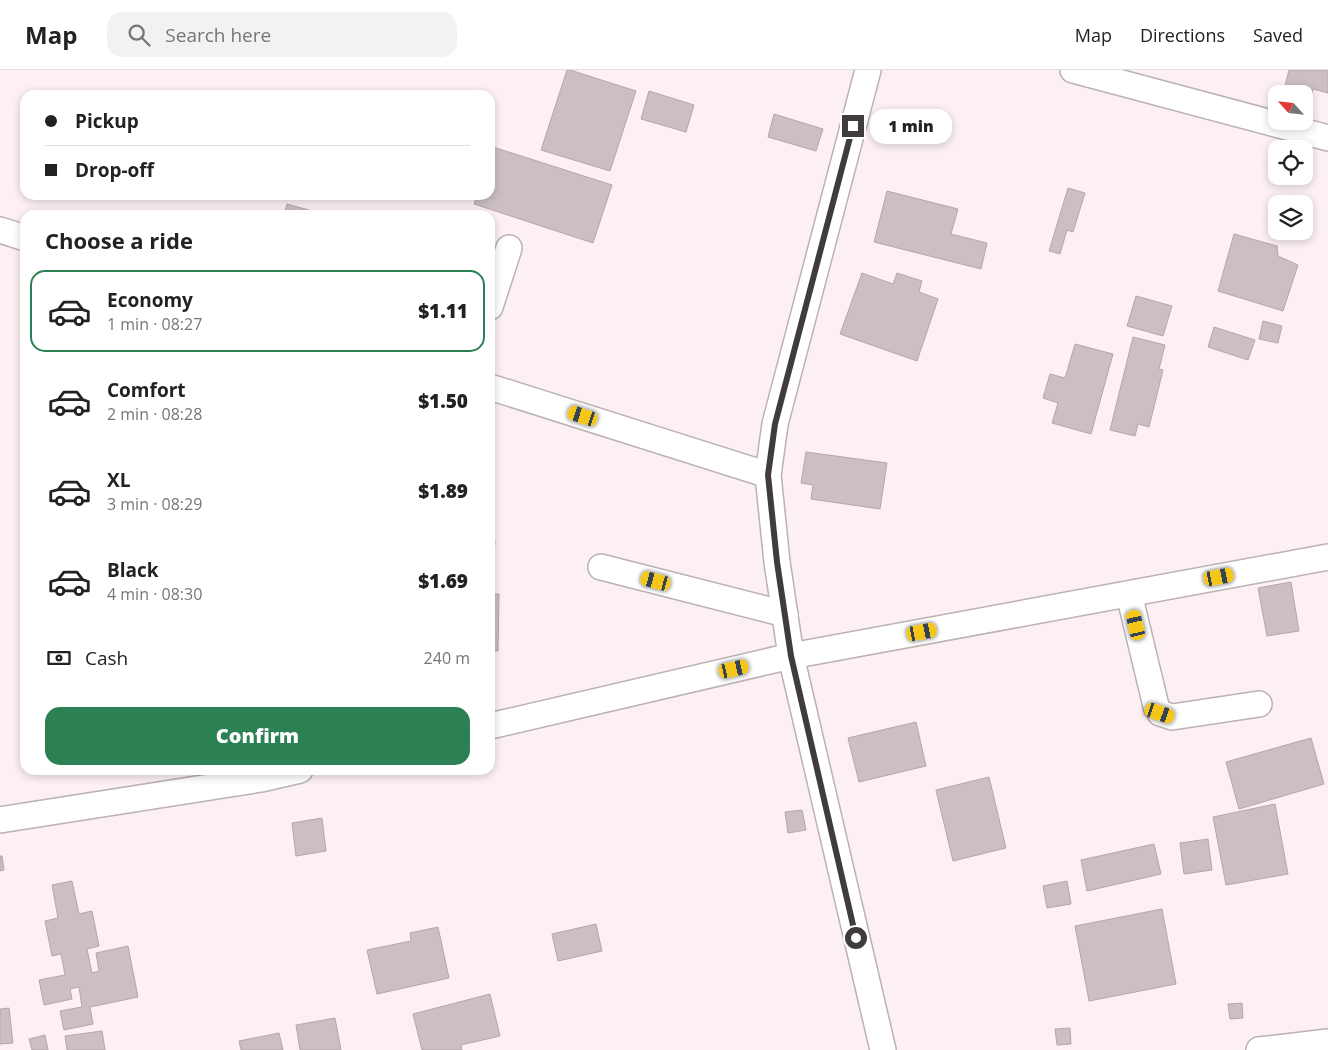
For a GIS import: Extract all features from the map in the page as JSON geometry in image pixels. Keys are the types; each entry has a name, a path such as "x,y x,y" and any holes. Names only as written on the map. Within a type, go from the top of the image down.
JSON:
{"street":[{"path":"868,70 775,424 768,475 777,562 791,656 882,1050"},
{"path":"1073,70 1328,138"},
{"path":"0,230 20,236"},
{"path":"495,291 509,248"},
{"path":"495,389 768,475"},
{"path":"495,725 791,656 1328,557"},
{"path":"601,567 785,614"},
{"path":"1129,594 1156,706 1160,713 1172,717 1258,704"},
{"path":"0,820 278,775"},
{"path":"1259,1050 1328,1042"}],"building":[{"path":"567,70 636,91 610,171 541,150"},
{"path":"1289,70 1328,70 1328,93 1313,89 1313,85 1285,85"},
{"path":"649,91 694,105 686,132 641,119"},
{"path":"774,114 823,129 816,151 768,137"},
{"path":"495,148 612,185 593,243 474,204 475,200 495,200"},
{"path":"1068,188 1085,193 1073,232 1067,230 1060,254 1049,251"},
{"path":"887,191 958,209 951,234 987,243 981,269 874,242"},
{"path":"287,204 309,210 285,210"},
{"path":"1234,234 1277,246 1278,256 1298,265 1283,311 1218,291"},
{"path":"862,273 893,284 897,273 922,281 919,292 938,299 917,361 840,334"},
{"path":"1136,296 1172,306 1163,336 1127,326"},
{"path":"1263,321 1282,326 1278,343 1259,339"},
{"path":"1214,327 1255,340 1248,360 1208,347"},
{"path":"1133,337 1165,345 1159,369 1163,370 1149,427 1138,424 1135,436 1110,430"},
{"path":"1075,344 1113,354 1091,434 1052,423 1058,403 1043,398 1050,374 1065,378"},
{"path":"806,452 887,463 880,509 811,499 813,485 801,483"},
{"path":"1291,582 1299,631 1267,636 1258,588"},
{"path":"495,594 499,594 498,651 495,651"},
{"path":"916,722 926,766 859,782 848,738"},
{"path":"1311,738 1324,784 1239,809 1226,762"},
{"path":"989,777 1006,848 953,861 936,790"},
{"path":"1275,804 1288,874 1226,885 1213,817"},
{"path":"802,810 806,830 788,833 785,812"},
{"path":"322,818 326,851 296,856 292,823"},
{"path":"1208,839 1212,870 1184,874 1180,843"},
{"path":"1154,844 1161,874 1087,891 1081,860"},
{"path":"0,856 2,856 4,870 0,871"},
{"path":"72,881 79,914 92,911 99,946 87,949 92,973 99,971 96,953 128,946 138,997 90,1007 93,1024 64,1030 60,1011 82,1007 79,987 70,989 72,999 44,1005 39,980 65,975 61,954 52,956 45,921 58,918 52,885"},
{"path":"1067,881 1071,904 1047,908 1043,886"},
{"path":"1162,909 1176,984 1089,1001 1075,926"},
{"path":"596,924 602,951 558,961 552,934"},
{"path":"438,927 449,978 377,994 367,950 411,941 410,933"},
{"path":"490,994 500,1036 461,1045 462,1050 422,1050 413,1014"},
{"path":"1242,1003 1243,1018 1230,1019 1228,1004"},
{"path":"9,1008 13,1043 0,1044 0,1009"},
{"path":"335,1018 341,1050 300,1050 296,1025"},
{"path":"1070,1028 1071,1044 1057,1045 1055,1029"},
{"path":"102,1031 105,1050 67,1050 65,1036"},
{"path":"279,1033 283,1050 241,1050 239,1041"},
{"path":"45,1035 48,1050 32,1050 29,1039"}],"route":[{"path":"853,126 775,424 768,475 777,562 791,656 856,938"}]}
